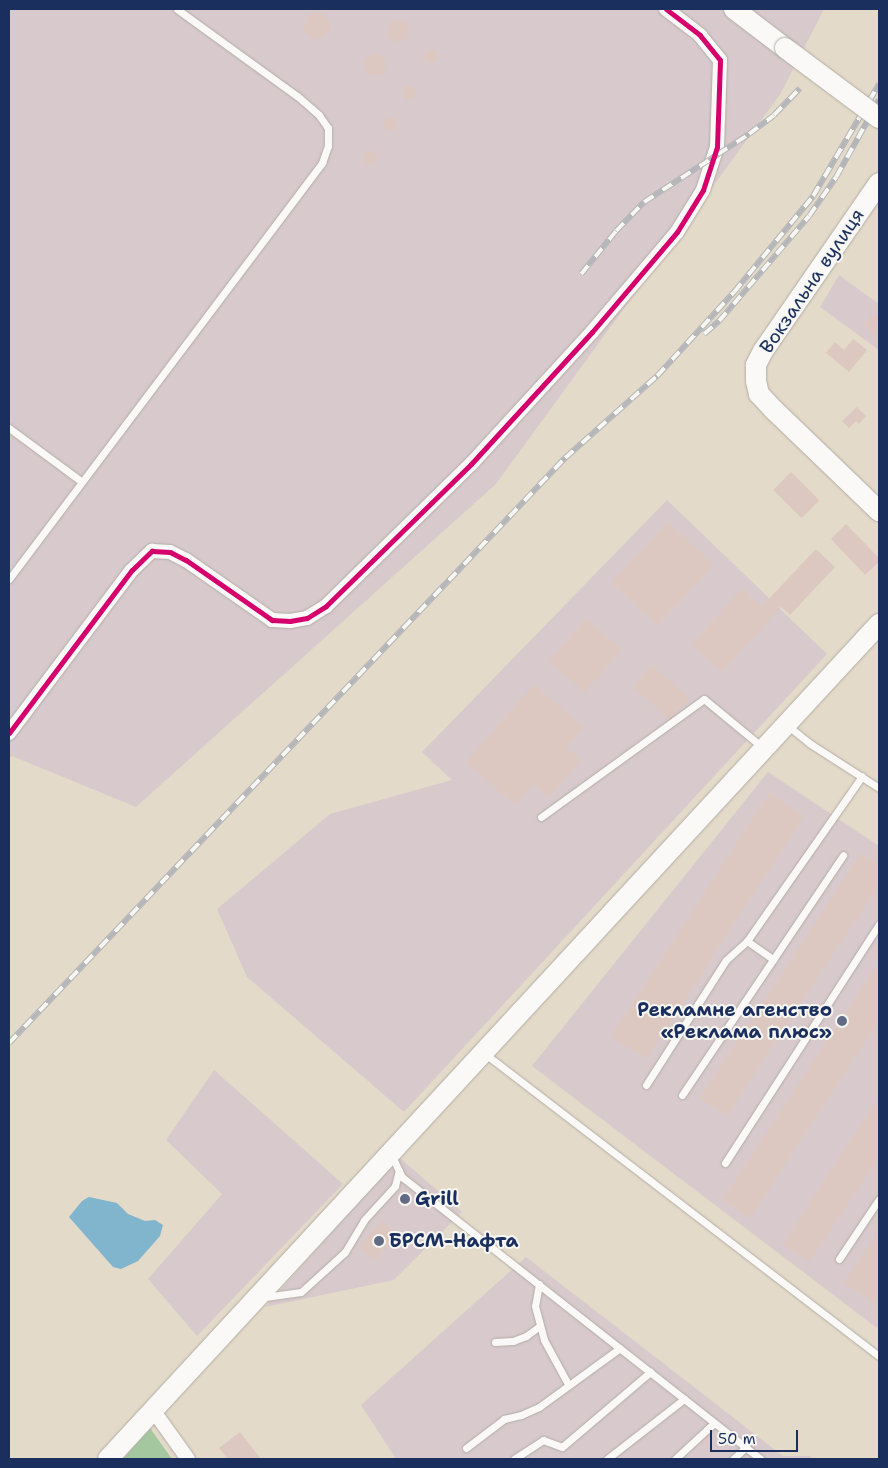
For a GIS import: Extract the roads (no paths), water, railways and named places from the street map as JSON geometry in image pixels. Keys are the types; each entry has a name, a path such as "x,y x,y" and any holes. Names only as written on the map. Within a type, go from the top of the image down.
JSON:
{"main road":[{"path":"734,9 879,118"},
{"name":"Вокзальна вулиця","path":"879,183 763,351 756,365 756,381 760,394 774,410 879,511"},
{"path":"108,1459 252,1301 395,1162 484,1053 879,624"}],"street":[{"path":"9,733 132,570 152,551 170,552 186,560 272,620 290,621 307,618 326,606 471,464 585,339 677,232 703,190 717,147 720,60 700,35 666,9"},
{"path":"153,1410 188,1459"}],"lane":[{"path":"9,579 322,163 328,146 328,128 319,115 297,96 177,9"},
{"path":"9,428 81,481"},
{"path":"541,817 704,699 764,749"},
{"path":"786,724 809,742 879,788"},
{"path":"646,1085 726,960 747,941 862,776"},
{"path":"682,1095 843,855"},
{"path":"724,1163 879,924"},
{"path":"747,941 773,959"},
{"path":"484,1053 879,1356"},
{"path":"395,1162 402,1177 761,1459"},
{"path":"252,1301 301,1292 345,1252 364,1220 395,1186 395,1162"},
{"path":"839,1259 879,1199"},
{"path":"539,1284 535,1306 544,1340 568,1384"},
{"path":"494,1342 513,1340 526,1336 540,1326"},
{"path":"466,1448 504,1419 522,1415 539,1407 568,1384 620,1348"},
{"path":"514,1459 543,1440 562,1447 650,1372"},
{"path":"607,1459 684,1399"},
{"path":"675,1459 714,1423"},
{"path":"733,1459 746,1447"}],"water":[{"path":"89,1197 117,1203 128,1214 145,1221 155,1220 163,1225 160,1236 138,1261 121,1269 113,1267 69,1217 82,1201"}],"railway":[{"path":"9,1043 565,458 657,376 734,292 813,196 879,84"},
{"path":"581,274 616,231 644,202 749,134 774,115 800,88"},
{"path":"704,334 719,321 809,216 836,177 879,100"}],"place":[{"name":"Рекламне агенство «Реклама плюс»","path":"842,1021"},
{"name":"Grill","path":"405,1199"},
{"name":"БРСМ-Нафта","path":"379,1241"}]}
